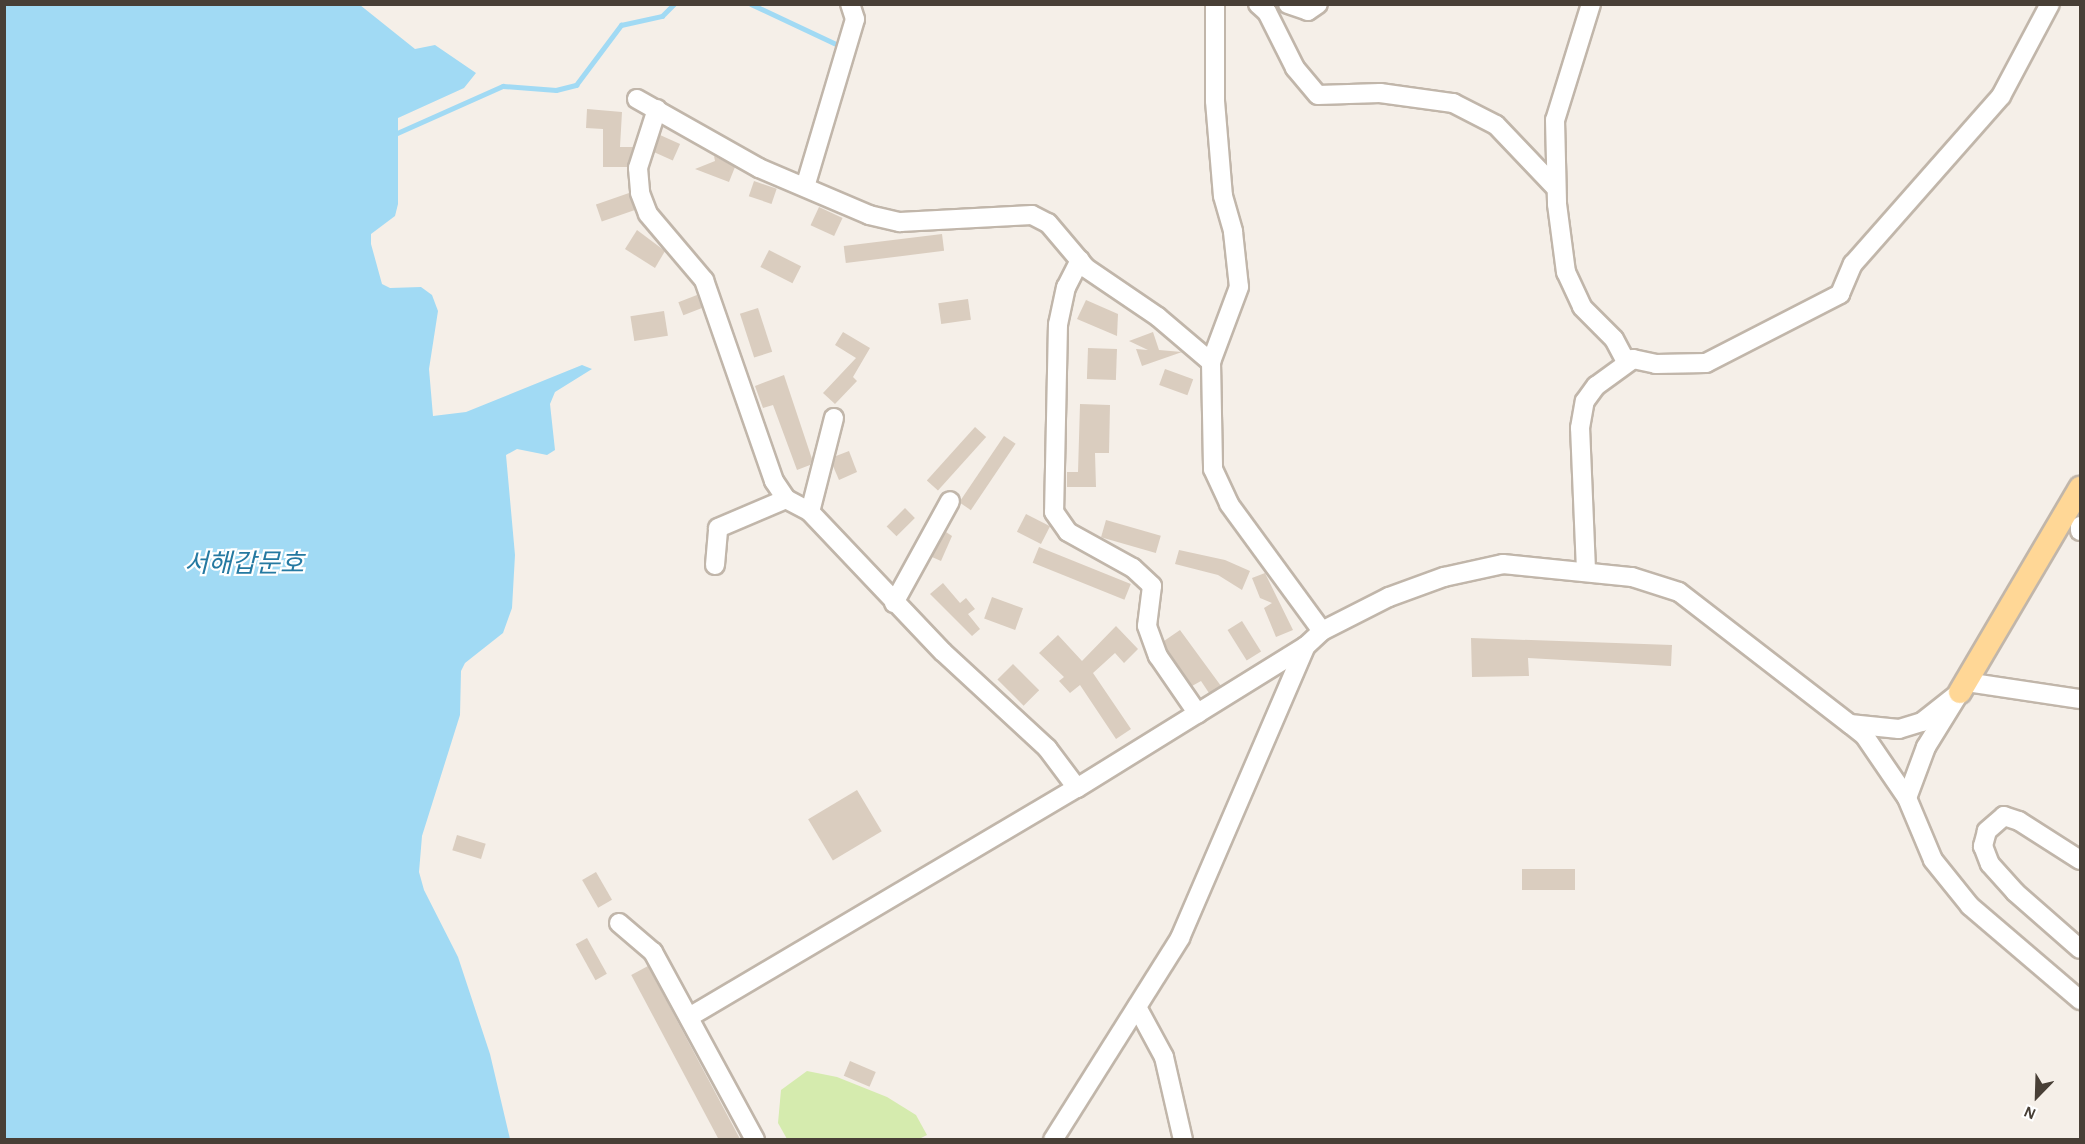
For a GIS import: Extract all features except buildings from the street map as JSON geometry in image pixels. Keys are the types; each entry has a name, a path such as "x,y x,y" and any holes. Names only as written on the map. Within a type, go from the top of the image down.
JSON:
{"main road":[{"path":"1963,687 2080,488"}],"street":[{"path":"805,187 855,19 850,4"},
{"path":"1258,4 1267,12 1294,68 1318,94 1380,93 1453,103 1496,125 1556,188"},
{"path":"1288,4 1308,11 1318,4"},
{"path":"1591,4 1555,120 1556,188 1566,272 1582,307 1614,339 1626,362"},
{"path":"1586,570 1580,428 1585,401 1626,362 1706,363 1840,294 1853,264 2001,96 2050,4"},
{"path":"1220,6 1222,184 1239,287 1210,363 1213,470 1229,504 1322,631"},
{"path":"638,99 759,168 869,214 900,222 1032,215 1048,223 1080,260 1210,363"},
{"path":"657,110 638,168 640,193 648,214 704,280 774,481 786,499 810,512 894,603 1047,748 1077,788"},
{"path":"1080,260 1066,287 1058,324 1054,512 1068,532 1133,568 1152,586 1147,626 1158,657 1198,714"},
{"path":"810,512 834,418"},
{"path":"715,565 718,528 786,499"},
{"path":"894,603 950,501"},
{"path":"2080,526 2080,531"},
{"path":"691,1016 1077,788 1306,646 1322,631 1444,577 1503,564 1586,570 1679,592 1864,735 1907,798 1933,860 1970,906 2080,1000"},
{"path":"1053,1140 1192,914 1306,646"},
{"path":"1850,724 1899,729 1922,722 1963,687 2080,699"},
{"path":"1907,798 1926,747 1963,687"},
{"path":"2080,860 2019,821 2004,816 1987,831 1983,846 1990,864 2015,892 2080,948"},
{"path":"619,922 653,952 691,1016 755,1140"},
{"path":"1137,1006 1164,1057 1183,1140"}],"green space":[{"path":"807,1071 837,1077 887,1097 916,1115 927,1135 917,1140 787,1139 778,1123 781,1090"}],"water":[{"name":"서해갑문호","path":"5,4 360,5 415,49 435,45 476,73 464,88 398,118 398,204 395,216 371,234 371,244 382,284 390,288 421,287 432,295 438,311 429,369 433,416 466,412 582,365 592,369 555,392 550,404 555,450 547,455 517,449 506,455 515,555 512,608 503,633 465,663 461,671 460,715 422,836 419,872 424,890 458,957 490,1054 510,1139 5,1139"}],"waterway":[{"path":"395,134 503,86 556,90 576,85 621,25 662,16 674,4"},
{"path":"751,4 838,45"}]}
